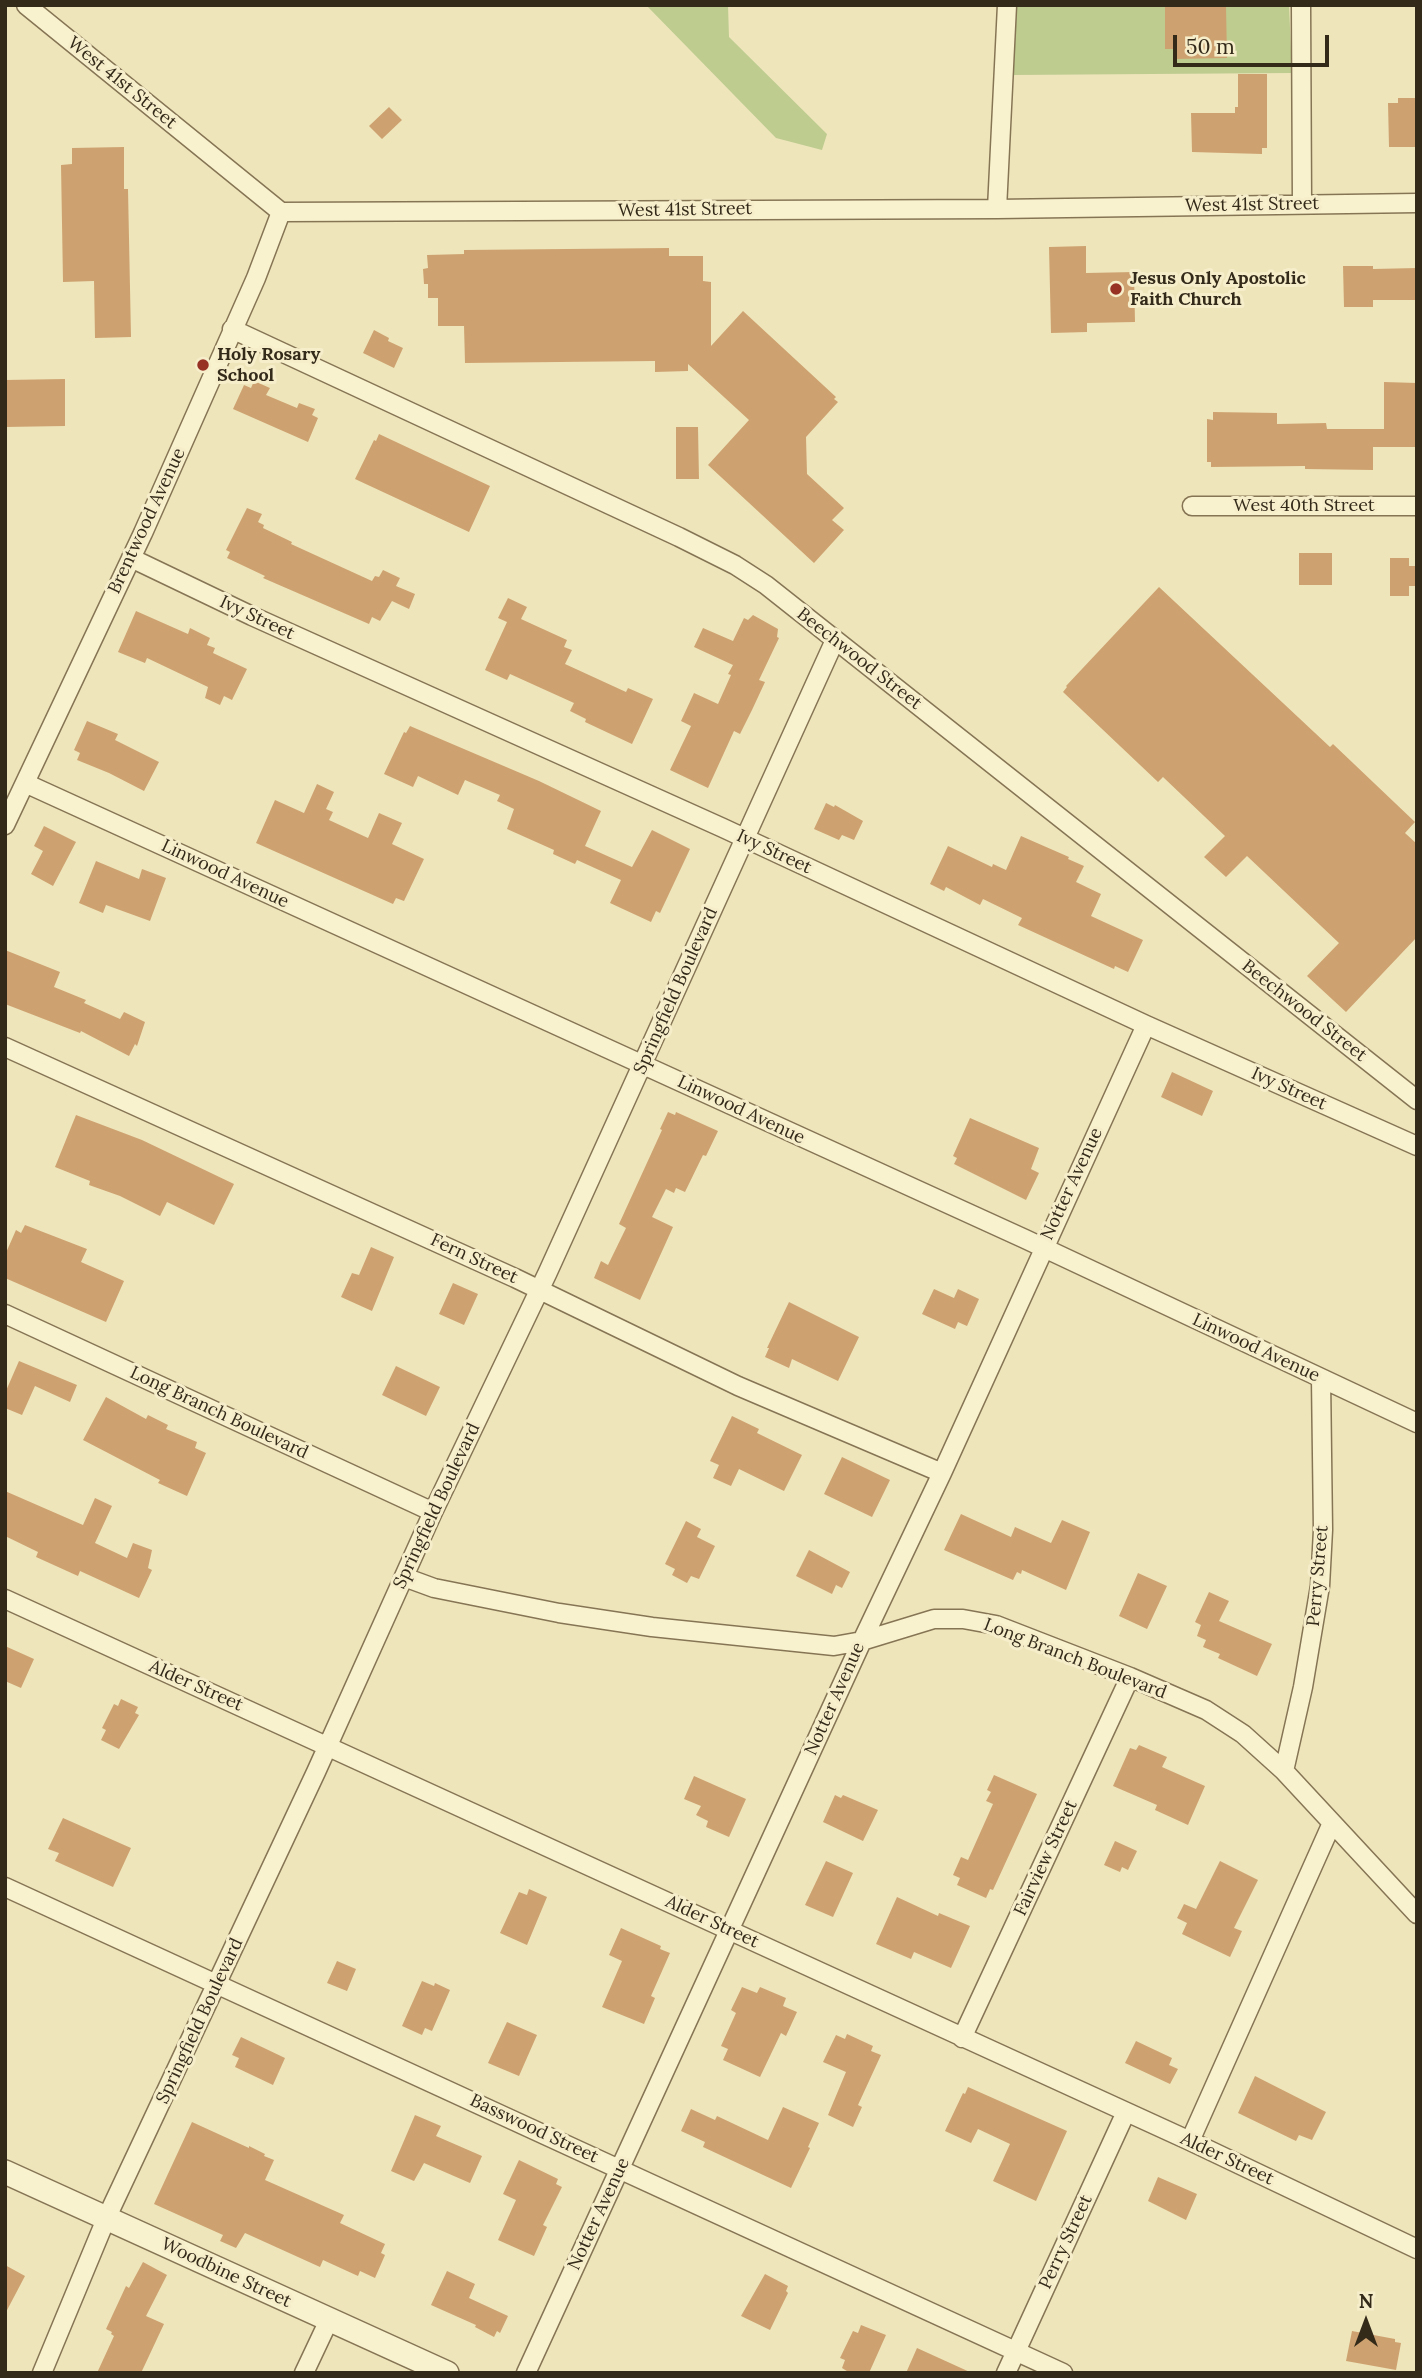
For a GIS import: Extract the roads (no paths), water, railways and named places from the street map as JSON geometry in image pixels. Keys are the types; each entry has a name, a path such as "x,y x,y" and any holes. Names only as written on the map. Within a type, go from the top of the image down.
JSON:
{"street":[{"name":"West 41st Street","path":"26,5 281,212 998,209 1417,203"},
{"path":"998,209 1007,5"},
{"path":"1301,5 1302,204"},
{"name":"Brentwood Avenue","path":"5,825 131,558 256,278 281,212"},
{"name":"Beechwood Street","path":"232,329 679,537 735,565 766,585 1417,1100"},
{"name":"West 40th Street","path":"1192,506 1417,506"},
{"name":"Ivy Street","path":"131,558 253,617 745,838 1146,1025 1417,1146"},
{"name":"Springfield Boulevard","path":"42,2373 107,2219 328,1745 433,1512 540,1290 835,640"},
{"name":"Linwood Avenue","path":"25,783 1043,1248 1417,1423"},
{"name":"Notter Avenue","path":"526,2373 1146,1025"},
{"name":"Fern Street","path":"5,1047 540,1290 738,1386 942,1473"},
{"name":"Long Branch Boulevard","path":"5,1314 433,1512"},
{"name":"Perry Street","path":"1284,1771 1303,1687 1320,1586 1323,1530 1321,1378"},
{"name":"Long Branch Boulevard","path":"404,1577 434,1588 547,1611 652,1627 834,1646 934,1619 963,1619 996,1625 1206,1710 1243,1734 1284,1771 1417,1914"},
{"name":"Alder Street","path":"5,1599 1190,2141 1417,2249"},
{"name":"Fairview Street","path":"962,2038 1130,1677"},
{"path":"1190,2141 1332,1823"},
{"name":"Basswood Street","path":"5,1887 1063,2373"},
{"name":"Perry Street","path":"1006,2373 1126,2112"},
{"name":"Woodbine Street","path":"5,2172 447,2373"},
{"path":"304,2373 329,2320"}],"place":[{"name":"Jesus Only Apostolic Faith Church","path":"1116,289"},
{"name":"Holy Rosary School","path":"203,365"}]}
